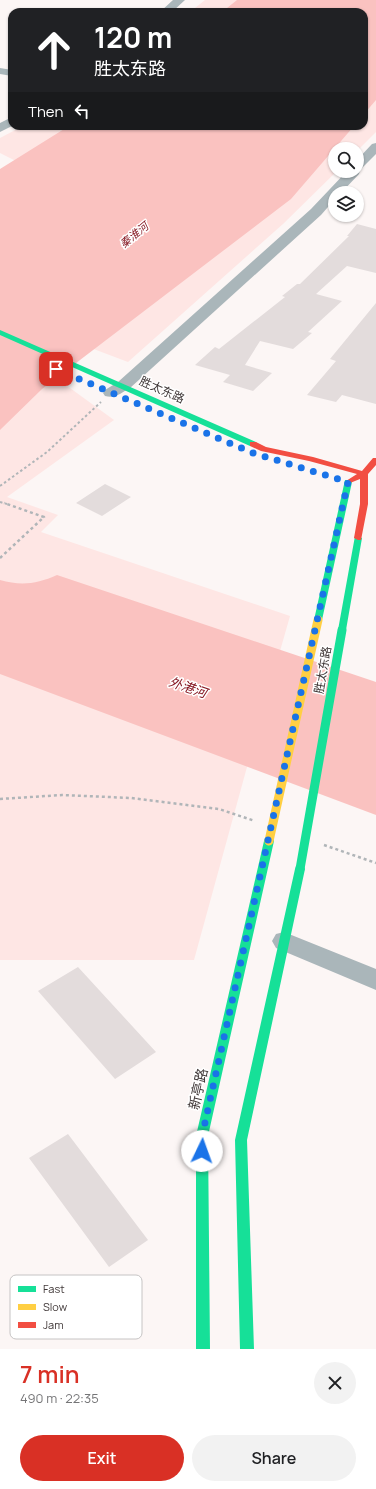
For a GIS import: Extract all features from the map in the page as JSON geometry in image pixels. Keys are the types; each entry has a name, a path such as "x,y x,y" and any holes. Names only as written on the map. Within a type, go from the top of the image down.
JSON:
{"main road":[{"name":"胜太东路","path":"0,332 106,379 124,392 264,449 310,459 364,474"},
{"path":"189,426 253,453 290,464"},
{"name":"胜太东路","path":"269,841 318,620 345,481 364,474 376,460"},
{"name":"胜太东路","path":"284,941 300,869 364,504 364,474"},
{"name":"新亭路","path":"203,1349 202,1136 269,841"},
{"path":"247,1349 241,1140 284,941"}],"street":[{"path":"170,8 180,0"},
{"path":"364,160 376,147"},
{"path":"107,392 124,392 316,212 348,178"},
{"path":"284,941 376,980"}],"path":[{"path":"0,486 47,452 107,392"},
{"path":"0,502 44,517 0,558"},
{"path":"0,799 62,795 131,798 219,809"}],"shaded area":[{"path":"205,0 376,0 376,132 364,144 364,142 328,142 328,178 330,178 283,224 128,362 83,345 196,252 0,153 0,138 15,130 368,130 368,8 195,8"},
{"path":"0,358 70,388 114,420 7,497 58,515 41,532 290,616 194,960 0,960"}],"water":[{"path":"237,0 376,0 376,100 368,109 368,8 227,8"},
{"name":"秦淮河","path":"63,130 351,130 340,142 328,142 328,156 291,199 42,389 0,430 0,169"},
{"name":"外港河","path":"57,575 376,682 376,815 0,674 0,580 15,583 29,583"}],"building":[{"path":"357,224 376,229 376,273 347,266 316,294 342,301 308,332 312,333 293,349 260,341 245,365 272,373 253,391 223,382 230,375 195,365 215,347 219,349 285,297 282,296 297,284 300,284 349,236 347,236"},
{"path":"376,303 376,404 342,395 336,402 307,395 336,361 330,359"},
{"path":"105,484 131,497 102,516 76,503"},
{"path":"78,967 156,1052 115,1079 38,991"},
{"path":"68,1134 148,1240 109,1267 29,1158"}],"traffic: fast":[{"path":"0,332 253,444"},
{"path":"318,620 348,482"},
{"path":"342,630 358,538"},
{"path":"300,869 342,630"},
{"path":"203,1349 202,1136 269,841"},
{"path":"247,1349 241,1140 300,869"}],"traffic: jam":[{"path":"253,444 264,449 310,459 364,474 364,504 358,538"},
{"path":"350,481 364,474 376,460"}],"traffic: slow":[{"path":"269,841 318,620"}],"route":[{"path":"56,369 253,453 348,482 302,694 202,1136 202,1151"}]}
